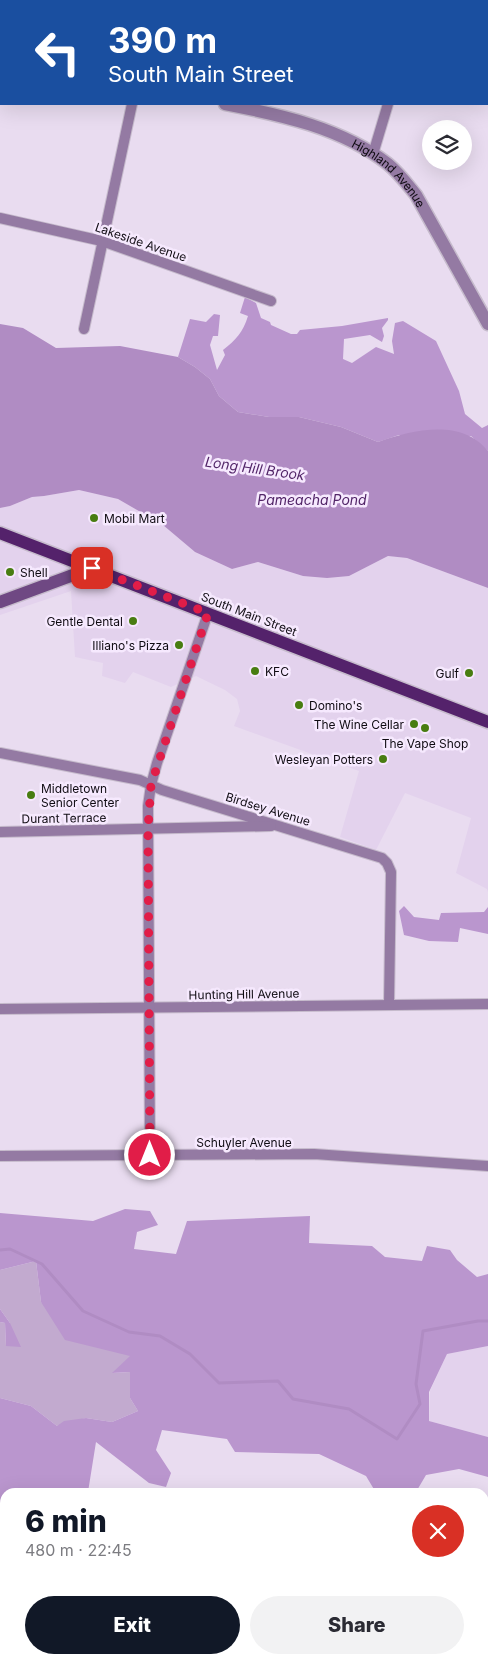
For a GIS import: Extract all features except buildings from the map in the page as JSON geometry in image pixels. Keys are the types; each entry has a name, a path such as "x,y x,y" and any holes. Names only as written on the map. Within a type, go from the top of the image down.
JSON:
{"main road":[{"name":"South Main Street","path":"0,533 488,722"},
{"path":"0,602 92,568"}],"street":[{"path":"84,329 132,105"},
{"name":"Highland Avenue","path":"228,105 304,123 340,137 373,154 389,165 403,178 416,195 488,324"},
{"path":"373,154 388,105"},
{"name":"Lakeside Avenue","path":"0,218 102,242 271,301"},
{"path":"150,1155 148,829 151,785 208,613"},
{"name":"Birdsey Avenue","path":"0,753 140,780 279,826 379,856 387,862 391,872 389,1005"},
{"name":"Durant Terrace","path":"0,832 279,826"},
{"name":"Hunting Hill Avenue","path":"0,1009 488,1004"},
{"name":"Schuyler Avenue","path":"0,1156 322,1154 488,1166"}],"shaded area":[{"path":"245,297 256,303 261,318 291,334 297,334 300,330 342,326 388,318 382,328 384,336 382,342 370,335 344,339 343,359 352,363 376,347 394,354 392,341 395,323 403,321 436,341 459,391 465,414 482,428 488,425 488,451 471,436 399,435 378,442 341,427 299,417 269,417 238,412 219,396 210,379 178,357 190,319 206,322 214,314 220,315 218,336 213,336 210,345 217,370 225,355 223,350 232,343 246,322 248,316 240,313"},
{"path":"79,490 118,499 163,525 195,552 232,569 258,562 303,576 349,576 388,556 407,558 488,588 488,892 487,889 456,873 471,818 405,793 376,850 340,837 359,771 234,726 240,711 237,699 225,690 196,676 171,687 133,672 125,683 102,676 103,663 75,657 71,591 0,615 0,508 32,497"},
{"path":"404,906 414,917 439,920 441,913 484,912 488,907 488,934 460,928 458,942 429,941 404,935 399,911"},
{"path":"125,1209 150,1211 158,1225 137,1232 134,1249 176,1254 187,1221 310,1216 309,1243 372,1246 385,1257 422,1261 427,1246 450,1250 457,1260 477,1277 488,1274 488,1346 447,1354 429,1392 429,1421 488,1437 488,1477 459,1469 426,1475 418,1488 373,1488 366,1476 319,1454 235,1452 227,1439 162,1430 156,1450 171,1473 166,1487 149,1483 96,1442 89,1488 0,1488 0,1398 31,1406 57,1426 64,1421 86,1418 112,1422 138,1411 130,1398 130,1372 112,1373 130,1356 65,1340 41,1302 36,1261 0,1270 0,1213 93,1221"},
{"path":"36,1261 41,1302 131,1356 113,1373 130,1372 130,1398 138,1411 112,1422 86,1418 57,1426 31,1406 0,1398 0,1322 5,1323 6,1346 10,1323 0,1309 0,1270"},
{"path":"0,1309 10,1323 21,1347 6,1346 5,1323 0,1322"},
{"path":"488,1346 488,1437 429,1421 430,1391 447,1354"}],"water":[{"name":"Pameacha Pond","path":"0,324 23,328 56,348 120,346 178,357 210,379 219,396 238,412 269,417 299,417 341,427 378,442 406,434 436,430 451,430 477,441 488,451 488,588 407,558 388,556 349,576 327,578 303,576 258,562 232,569 195,552 163,525 118,499 79,490 32,497 0,508"}],"waterway":[{"path":"0,1250 10,1249 42,1264 83,1311 129,1332 160,1336 190,1354 219,1383 278,1381 293,1399 349,1409 397,1439 420,1404 416,1384 423,1331 478,1321 488,1321"}],"place":[{"name":"Mobil Mart","path":"94,518"},
{"name":"Shell","path":"10,572"},
{"name":"Gentle Dental","path":"133,621"},
{"name":"Illiano's Pizza","path":"179,645"},
{"name":"KFC","path":"255,671"},
{"name":"Gulf","path":"469,673"},
{"name":"Domino's","path":"299,705"},
{"name":"The Wine Cellar","path":"414,724"},
{"name":"The Vape Shop","path":"425,728"},
{"name":"Wesleyan Potters","path":"383,759"},
{"name":"Middletown Senior Center","path":"31,795"}],"route":[{"path":"92,568 208,613 157,762 148,806 150,1155"}],"water label":[{"name":"Long Hill Brook","path":"255,468"}]}
